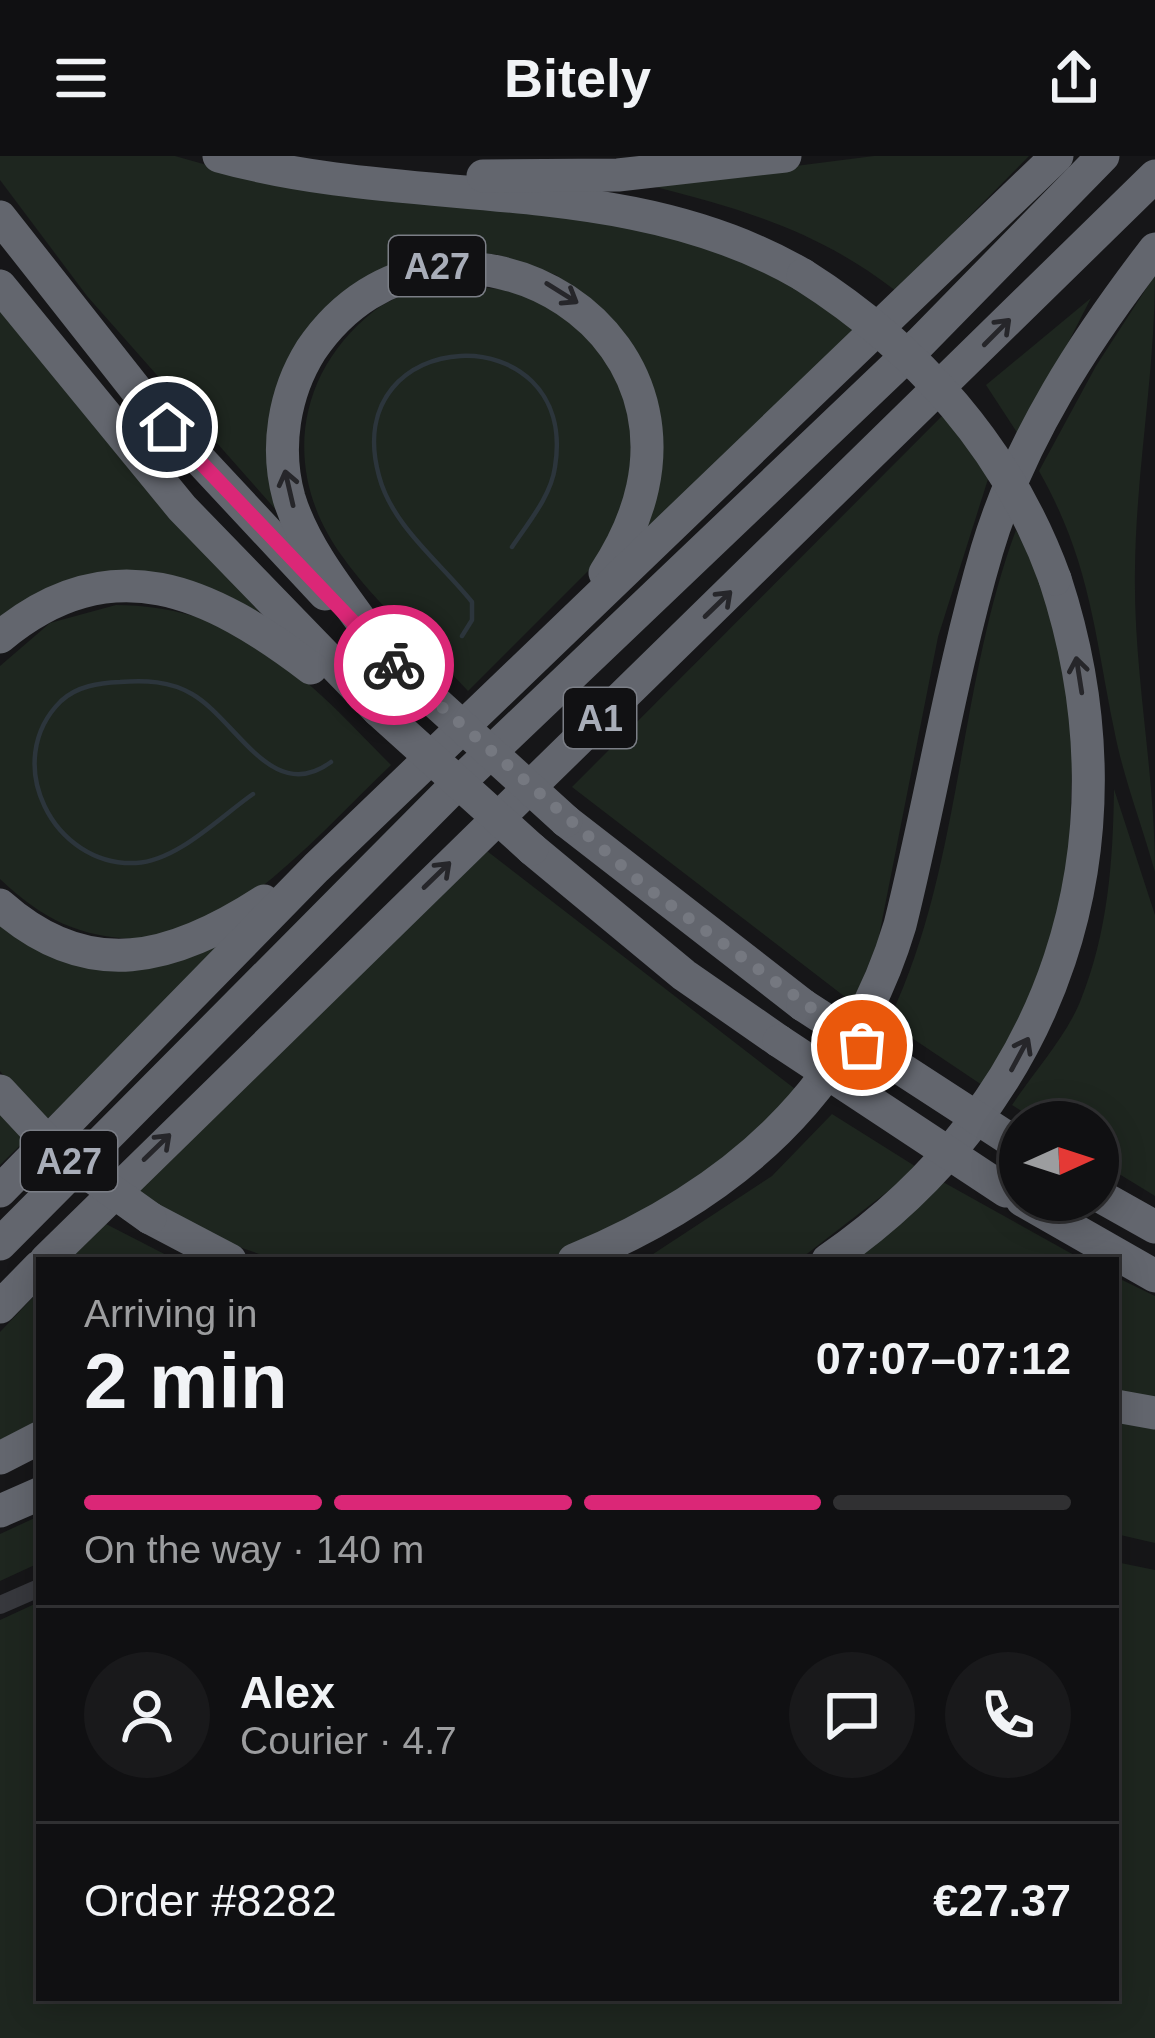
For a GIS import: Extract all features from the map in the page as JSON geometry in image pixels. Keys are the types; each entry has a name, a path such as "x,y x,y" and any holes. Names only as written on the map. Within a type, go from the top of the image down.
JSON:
{"highway":[{"path":"222,157 484,176 618,175 785,156"},
{"name":"A1","path":"0,1191 316,868 1057,156"},
{"name":"A1","path":"0,1244 448,794 920,343 1103,156"},
{"path":"222,157 315,177 602,206 756,250 802,275 881,330 959,409 1022,503 1054,580 1077,658 1088,745 1079,877 1049,988 1006,1081 967,1137 898,1208 832,1257"},
{"name":"A1","path":"49,1257 1155,176"},
{"name":"A27","path":"0,217 198,463 389,660 566,821 802,1005 999,1132"},
{"path":"581,1257 621,1241 720,1184 774,1140 821,1086 886,971 988,547 1025,452 1087,338 1155,249"},
{"name":"A27","path":"389,660 300,526 288,495 283,440 289,395 334,317 362,295 417,269 487,264 553,286 605,327 639,386 649,443 638,513 578,615"},
{"path":"0,286 182,508 361,699 684,975 999,1185"},
{"path":"0,637 43,608 80,592 148,586 235,613 361,699"},
{"path":"624,1257 700,1214 738,1184 806,1118 850,1061 878,1010 906,932 930,836 941,752"},
{"name":"A1","path":"66,1124 327,891 448,794"},
{"name":"A1","path":"0,905 21,923 80,950 146,956 218,930 316,868"},
{"name":"A27","path":"0,1091 55,1150 150,1218 224,1257"},
{"path":"1119,1207 1155,1227"},
{"path":"1059,1221 1155,1276"},
{"path":"0,1307 36,1270"},
{"path":"1119,1407 1155,1413"},
{"path":"0,1459 36,1440"},
{"path":"0,1511 36,1494"}],"street":[{"path":"0,1605 36,1589"}],"shaded area":[{"path":"0,156 175,156 228,171 610,220 757,260 858,325 629,551 630,348 592,300 556,275 499,255 461,251 425,257 289,372 307,545 87,296 0,180"},
{"path":"874,156 1029,156 896,291 837,252 778,224 648,185"},
{"path":"1155,275 1135,569 1155,872 1118,747 1080,566 1039,471 1096,366"},
{"path":"433,284 542,292 621,371 637,460 609,550 468,691 342,556 310,492 305,459 313,395 347,336 380,306"},
{"path":"1091,298 1020,437 986,385"},
{"path":"0,306 57,379 273,628 155,585 0,627"},
{"path":"944,414 989,476 938,637 878,941 853,1003 572,787"},
{"path":"1016,530 1044,587 1074,709 1068,885 1044,968 985,1087 888,1022 931,903 982,652"},
{"path":"116,605 201,618 270,653 331,704 391,765 268,882 213,920 173,938 118,938 80,930 31,905 0,879 0,666 50,623"},
{"path":"1114,789 1155,915 1155,1196 1119,1174 1119,1101 1015,1101 1080,1002 1097,950 1112,843"},
{"path":"487,851 799,1092 730,1160 560,1257 268,1257 230,1244 135,1193"},
{"path":"0,919 155,965 208,950 245,926 0,1165 0,1112 18,1094 0,1071"},
{"path":"832,1114 918,1168 803,1257 649,1257 772,1176"},
{"path":"943,1182 999,1213 999,1221 1013,1221 1078,1257 856,1257"},
{"path":"106,1224 170,1257 72,1257"},
{"path":"1119,1278 1155,1296 1155,1400 1119,1394"},
{"path":"36,1294 36,1424 0,1442 0,1332"},
{"path":"1119,1423 1155,1429 1155,1543 1119,1535"},
{"path":"36,1517 36,1564 0,1581 0,1534"},
{"path":"1119,1563 1155,1570 1155,2038 0,2038 0,1620 36,1603 36,2001 1119,2001"}],"waterway":[{"path":"462,636 472,620 472,602 406,528 379,476 376,425 392,388 423,365 461,356 499,361 532,381 553,417 553,478 512,547"},
{"path":"253,794 167,855 136,863 106,860 81,848 44,806 36,780 35,752 43,725 67,696 96,684 148,681 192,694 273,767 291,774 310,773 331,762"}],"way so far":[{"path":"394,665 471,738 646,887 862,1045"}],"route":[{"path":"167,427 394,665"}]}
